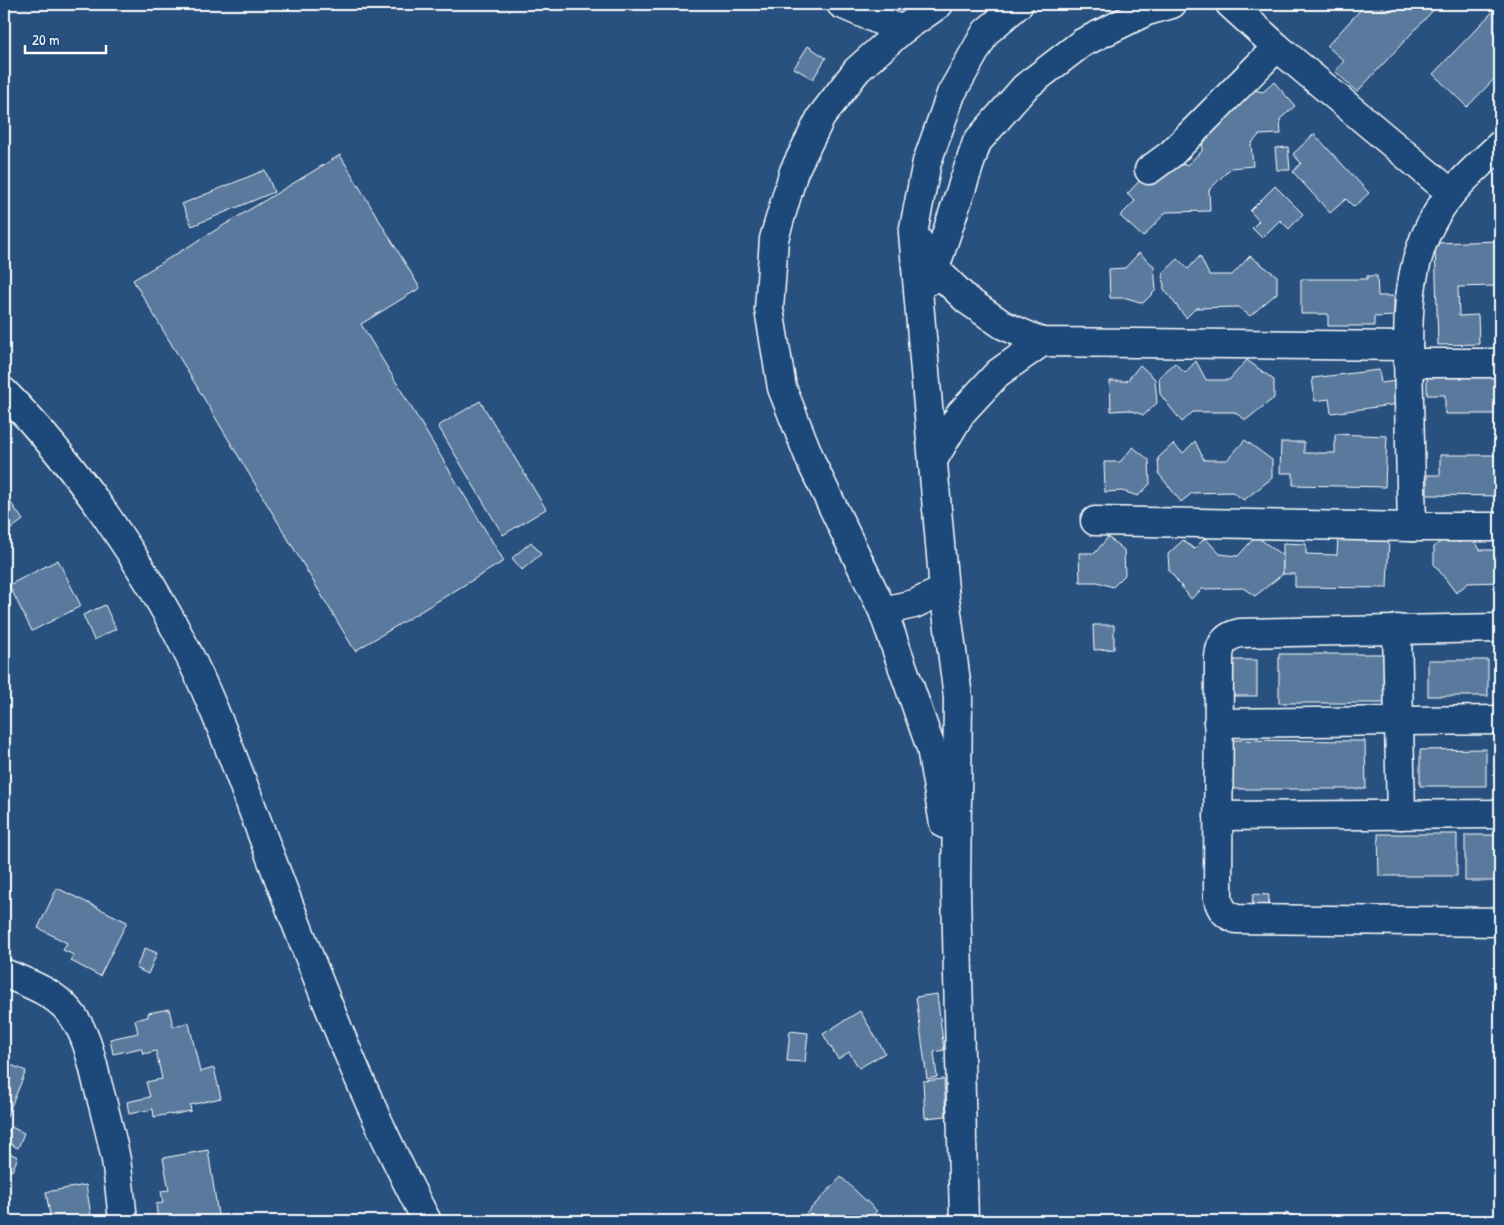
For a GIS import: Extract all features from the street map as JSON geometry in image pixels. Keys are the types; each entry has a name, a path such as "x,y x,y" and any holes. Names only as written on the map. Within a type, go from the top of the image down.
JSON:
{"street":[{"path":"840,4 902,30"},
{"path":"939,4 902,30 857,70 821,117 794,171 774,239 769,309 782,388 812,464 883,611 931,748 956,892"},
{"path":"964,1221 956,892 958,697 944,590 913,233 927,162 951,94 986,32 1019,4"},
{"path":"920,312 977,142 1025,87 1082,43 1147,11 1172,4"},
{"path":"1230,4 1451,193"},
{"path":"1148,170 1171,154 1277,46"},
{"path":"1412,527 1408,355 1410,291 1415,265 1435,215 1451,193 1500,146"},
{"path":"913,233 935,269 967,300 1003,325 1042,342 1408,355 1500,363"},
{"path":"933,460 961,413 998,373 1042,342"},
{"path":"4,392 52,447 91,496 146,578 190,657 216,714 336,1026 386,1139 427,1221"},
{"path":"1095,521 1500,527"},
{"path":"883,611 914,604 944,590"},
{"path":"1500,628 1233,634 1222,643 1219,650 1218,723 1218,898 1219,905 1229,916 1236,919 1500,922"},
{"path":"1397,629 1401,815"},
{"path":"1218,723 1500,720"},
{"path":"1218,816 1500,814"},
{"path":"4,973 43,990 58,999 79,1024 86,1039 106,1113 116,1160 123,1221"}],"building":[{"path":"1366,4 1379,4 1388,12 1395,4 1439,4 1357,92 1335,71 1344,61 1327,46"},
{"path":"1500,4 1500,73 1467,107 1433,74"},
{"path":"808,46 826,58 813,79 794,68"},
{"path":"1274,82 1295,106 1280,119 1281,134 1259,135 1251,144 1253,166 1231,168 1209,190 1210,211 1166,212 1143,237 1120,216 1135,201 1127,194 1147,173 1166,176 1168,163 1187,165 1202,151 1204,130 1246,88 1263,92"},
{"path":"1314,134 1369,193 1354,207 1346,199 1330,213 1293,172 1301,163 1293,154"},
{"path":"1288,147 1290,170 1277,170 1275,148"},
{"path":"340,155 420,288 361,324 504,561 355,651 133,280"},
{"path":"265,170 274,192 192,226 182,204"},
{"path":"1275,186 1303,214 1289,229 1280,220 1262,238 1252,228 1259,221 1250,211"},
{"path":"1500,241 1500,294 1495,294 1495,286 1458,287 1459,316 1478,315 1479,344 1438,345 1435,243"},
{"path":"1139,253 1154,266 1156,290 1143,303 1127,298 1110,298 1109,269 1125,268"},
{"path":"1200,256 1209,275 1232,275 1250,256 1277,276 1277,293 1250,316 1238,307 1196,308 1186,318 1164,289 1163,273 1178,259 1188,269"},
{"path":"1367,276 1377,276 1378,296 1394,296 1394,316 1374,317 1374,326 1328,326 1328,314 1301,314 1301,279 1367,279"},
{"path":"1247,360 1274,380 1274,398 1246,420 1234,412 1193,412 1182,422 1160,394 1159,377 1175,363 1185,373 1196,361 1206,380 1229,380"},
{"path":"1140,365 1155,379 1157,403 1144,415 1128,410 1111,411 1110,381 1127,381"},
{"path":"1379,370 1381,383 1396,381 1399,404 1331,413 1329,399 1315,401 1312,378"},
{"path":"1427,371 1500,372 1500,414 1445,414 1445,395 1427,395"},
{"path":"480,401 546,509 503,535 438,426"},
{"path":"1335,434 1387,436 1385,487 1293,485 1293,473 1280,473 1281,442 1304,442 1304,453 1335,453"},
{"path":"1245,440 1272,460 1272,478 1244,500 1232,492 1192,493 1181,502 1159,474 1158,458 1173,444 1183,453 1195,441 1204,460 1227,460"},
{"path":"1133,447 1149,460 1150,484 1138,496 1122,491 1105,492 1104,462 1120,462"},
{"path":"1440,455 1500,455 1500,496 1427,495 1427,475 1440,475"},
{"path":"6,496 23,520 4,534 4,498"},
{"path":"1470,531 1480,550 1500,550 1500,582 1468,583 1456,593 1434,564 1434,547 1449,534 1459,543"},
{"path":"1256,536 1283,556 1283,574 1255,596 1243,588 1202,589 1191,599 1169,570 1168,554 1183,540 1194,549 1205,538 1220,554 1238,556"},
{"path":"1338,536 1389,537 1387,588 1295,587 1295,574 1283,574 1283,543 1306,544 1306,554 1337,555"},
{"path":"1108,537 1124,550 1125,575 1113,587 1097,582 1080,582 1079,553 1095,553"},
{"path":"531,542 541,554 522,570 512,558"},
{"path":"58,560 81,606 32,631 9,585"},
{"path":"105,605 116,629 94,640 83,615"},
{"path":"1093,625 1114,625 1114,649 1094,650"},
{"path":"1497,645 1500,645 1500,700 1497,700"},
{"path":"1279,654 1384,654 1384,703 1279,703"},
{"path":"1230,660 1257,660 1257,696 1230,696"},
{"path":"1428,660 1488,660 1488,696 1428,696"},
{"path":"1496,733 1500,733 1500,786 1496,786"},
{"path":"1220,740 1365,741 1366,789 1220,789"},
{"path":"1486,749 1486,786 1420,786 1420,750"},
{"path":"1378,834 1457,834 1457,876 1379,876"},
{"path":"1465,835 1500,835 1500,881 1465,881"},
{"path":"57,888 127,922 100,976 71,961 74,955 63,950 67,943 38,928"},
{"path":"1253,894 1269,895 1268,910 1252,909"},
{"path":"145,948 157,953 148,974 136,968"},
{"path":"937,994 944,1050 934,1052 937,1077 927,1079 916,997"},
{"path":"169,1009 173,1026 189,1023 200,1072 214,1068 221,1098 190,1105 191,1111 170,1115 154,1117 153,1109 129,1114 127,1102 150,1097 146,1082 162,1079 156,1051 143,1054 141,1048 113,1054 110,1039 138,1033 135,1020 148,1017 148,1013"},
{"path":"860,1011 885,1053 859,1068 849,1052 838,1059 823,1034"},
{"path":"790,1031 808,1033 805,1062 787,1061"},
{"path":"8,1064 26,1071 4,1123 4,1073"},
{"path":"944,1079 946,1116 925,1118 923,1081"},
{"path":"11,1127 24,1133 18,1148 10,1144 7,1152 18,1157 12,1171 4,1167 4,1129 9,1131"},
{"path":"208,1150 219,1221 158,1221 156,1204 163,1203 161,1191 169,1190 163,1158"},
{"path":"841,1177 877,1211 866,1221 799,1221"},
{"path":"86,1185 92,1221 51,1221 46,1192"},
{"path":"1286,1213 1306,1221 1282,1221"}]}
